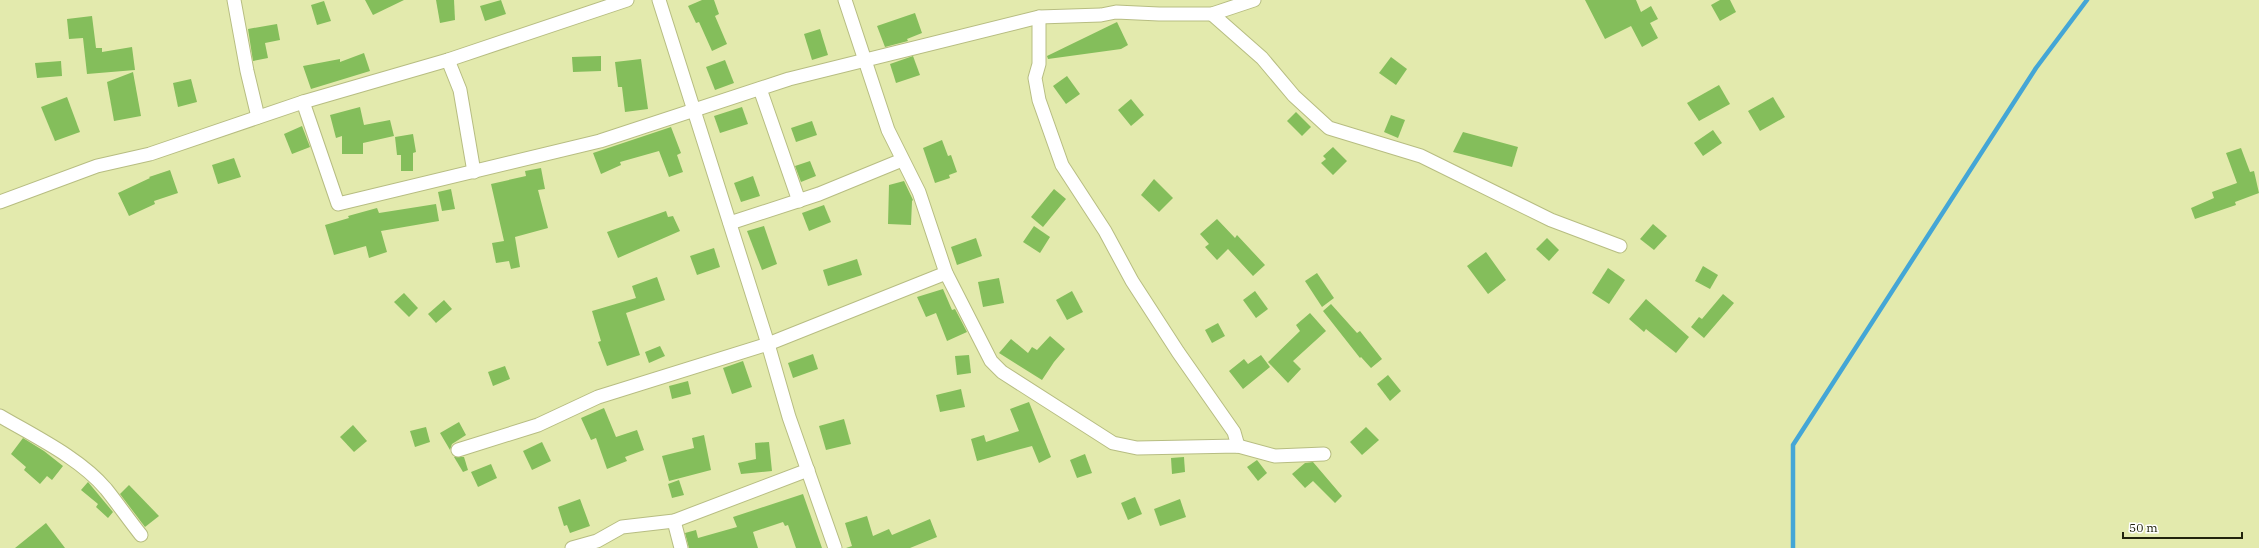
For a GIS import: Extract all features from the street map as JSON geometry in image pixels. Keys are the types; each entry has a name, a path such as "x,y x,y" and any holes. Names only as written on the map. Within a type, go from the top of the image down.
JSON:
{"street":[{"path":"234,0 246,71 258,117"},
{"path":"0,202 97,166 150,154 303,102 448,60 627,0"},
{"path":"659,0 768,344 789,417 835,548"},
{"path":"845,0 888,130 919,192 946,273 991,361 1002,372 1113,443 1144,448 1238,446 1275,456 1324,454"},
{"path":"303,102 338,204 600,141 789,79 1039,17 1084,14 1102,15 1116,12 1212,14 1254,0"},
{"path":"1212,14 1262,58 1294,96 1329,128 1421,156 1551,220 1620,246"},
{"path":"1039,17 1039,64 1035,78 1039,100 1062,165 1105,231 1132,281 1178,352 1234,432 1238,446"},
{"path":"448,60 460,90 474,172"},
{"path":"760,89 799,200"},
{"path":"730,224 799,200 902,160"},
{"path":"458,450 538,424 598,397 768,344 946,273"},
{"path":"0,416 60,452 92,476 106,489 141,535"},
{"path":"572,548 597,541 622,527 674,521 808,470"},
{"path":"674,521 681,548"}],"building":[{"path":"365,0 404,0 373,15"},
{"path":"436,0 454,0 455,20 440,23"},
{"path":"501,0 506,14 485,21 480,6"},
{"path":"702,0 714,0 719,14 715,16 727,44 712,51 699,22 696,23 688,6"},
{"path":"1585,0 1636,0 1641,12 1651,6 1658,19 1650,23 1658,38 1642,47 1631,26 1605,39"},
{"path":"1720,0 1730,0 1736,12 1720,21 1711,5"},
{"path":"324,1 331,21 317,25 311,5"},
{"path":"915,13 922,33 907,39 908,41 885,47 877,26"},
{"path":"92,16 96,48 102,48 102,52 132,47 135,70 87,74 83,38 69,39 67,19"},
{"path":"1117,22 1128,45 1121,49 1048,59 1047,56"},
{"path":"277,24 280,40 265,43 268,58 253,61 248,29"},
{"path":"820,29 828,55 812,60 804,34"},
{"path":"364,53 370,71 311,89 303,66 340,59 340,62"},
{"path":"601,56 601,71 573,72 572,57"},
{"path":"913,56 920,75 896,83 890,64"},
{"path":"1391,57 1407,69 1396,85 1379,73"},
{"path":"641,59 648,109 625,112 622,87 618,87 615,62"},
{"path":"725,60 734,83 715,90 706,67"},
{"path":"61,61 62,76 37,78 35,63"},
{"path":"133,72 141,116 114,121 107,82"},
{"path":"1067,76 1080,94 1066,104 1053,86"},
{"path":"191,79 197,102 178,107 173,83"},
{"path":"1719,85 1730,104 1699,121 1687,103"},
{"path":"67,97 80,132 55,141 41,107"},
{"path":"1773,97 1785,117 1760,131 1748,111"},
{"path":"1131,99 1144,115 1131,126 1118,110"},
{"path":"360,107 364,125 390,120 394,136 363,143 363,154 342,154 342,136 336,138 330,115"},
{"path":"742,107 748,124 720,133 714,116"},
{"path":"1296,112 1311,127 1302,136 1287,121"},
{"path":"1391,115 1405,120 1398,138 1384,132"},
{"path":"812,121 817,135 796,142 791,128"},
{"path":"302,126 310,147 292,154 284,134"},
{"path":"671,127 681,153 677,155 683,172 669,177 659,151 620,162 621,165 601,174 593,153"},
{"path":"1713,130 1722,143 1703,156 1694,143"},
{"path":"1463,132 1518,147 1512,167 1453,152"},
{"path":"413,134 416,152 413,153 413,171 401,171 401,155 397,155 395,137"},
{"path":"942,140 948,156 951,155 957,172 949,175 950,178 935,183 923,148"},
{"path":"1333,147 1347,161 1333,175 1321,163 1326,159 1323,156"},
{"path":"2241,148 2250,172 2254,171 2259,193 2235,202 2236,205 2195,219 2191,208 2214,198 2212,192 2237,183 2226,153"},
{"path":"234,158 241,177 218,184 212,165"},
{"path":"810,161 816,176 801,182 795,166"},
{"path":"541,168 545,189 538,190 548,228 515,237 520,267 511,269 509,261 496,263 492,243 504,241 491,184 526,176 525,171"},
{"path":"170,170 178,193 154,201 155,204 129,216 118,193 150,178 149,177"},
{"path":"753,176 760,196 741,202 734,183"},
{"path":"1154,179 1173,198 1159,212 1141,195"},
{"path":"904,181 913,200 911,225 888,224 889,185"},
{"path":"451,189 455,209 442,211 438,192"},
{"path":"1054,189 1066,199 1043,227 1031,217"},
{"path":"436,204 439,221 381,231 387,252 369,258 366,246 334,255 325,225 349,218 348,216 377,208 379,213"},
{"path":"824,205 831,222 809,231 802,213"},
{"path":"666,211 668,217 673,216 680,231 618,258 607,232"},
{"path":"1217,219 1235,238 1237,235 1265,265 1253,276 1228,249 1217,260 1205,247 1209,244 1200,234"},
{"path":"1653,224 1667,236 1654,250 1640,239"},
{"path":"764,226 777,264 762,270 747,231"},
{"path":"1034,226 1050,237 1040,253 1023,242"},
{"path":"976,238 982,256 957,265 951,247"},
{"path":"1547,238 1559,250 1549,261 1536,249"},
{"path":"714,248 720,267 697,275 690,256"},
{"path":"1486,252 1506,280 1488,294 1467,266"},
{"path":"857,259 862,275 828,286 823,270"},
{"path":"1703,266 1718,275 1710,289 1695,281"},
{"path":"1608,268 1625,280 1609,304 1592,293"},
{"path":"1317,273 1334,298 1322,307 1305,281"},
{"path":"657,277 665,300 626,313 640,355 607,366 598,342 601,341 592,311 636,298 632,286"},
{"path":"999,278 1004,303 983,307 978,282"},
{"path":"943,289 952,310 955,309 967,332 947,341 936,313 926,317 917,297"},
{"path":"1072,291 1083,312 1067,320 1056,300"},
{"path":"1255,291 1268,309 1256,318 1243,300"},
{"path":"404,293 418,308 409,317 394,302"},
{"path":"1723,294 1734,303 1704,338 1691,327 1699,317 1702,319"},
{"path":"1646,299 1689,337 1676,353 1646,329 1644,332 1629,319"},
{"path":"444,300 452,309 436,323 428,314"},
{"path":"1331,304 1357,333 1360,331 1382,359 1371,368 1361,357 1360,358 1323,311"},
{"path":"1310,313 1326,331 1293,361 1301,369 1288,383 1268,362 1300,331 1296,325"},
{"path":"1218,323 1225,336 1212,343 1205,330"},
{"path":"1050,336 1065,349 1042,380 999,353 1011,339 1028,353 1032,347 1037,350"},
{"path":"660,346 665,356 649,363 645,352"},
{"path":"813,354 818,369 793,378 788,363"},
{"path":"969,355 971,373 957,375 955,356"},
{"path":"1261,355 1270,367 1243,389 1229,371 1244,359 1248,364"},
{"path":"743,361 752,387 732,394 723,368"},
{"path":"505,366 510,379 493,386 488,372"},
{"path":"1388,375 1401,391 1390,401 1377,384"},
{"path":"688,381 691,394 672,399 669,386"},
{"path":"961,389 965,407 940,412 936,395"},
{"path":"1029,402 1051,457 1039,463 1032,446 977,461 971,439 984,435 986,442 1019,431 1010,409"},
{"path":"604,408 616,437 637,430 644,450 625,457 627,461 607,469 596,438 591,440 581,418"},
{"path":"844,419 851,444 826,450 819,426"},
{"path":"459,422 466,435 452,444 450,450 440,433"},
{"path":"353,425 367,441 354,452 340,437"},
{"path":"426,427 430,442 415,447 410,431"},
{"path":"1366,427 1379,440 1362,455 1350,442"},
{"path":"704,435 711,470 669,481 662,456 694,448 692,438"},
{"path":"23,438 44,451 63,466 52,480 47,476 40,484 24,470 26,467 11,454"},
{"path":"542,442 551,461 532,470 523,451"},
{"path":"769,442 772,471 741,474 738,463 756,459 755,443"},
{"path":"1085,454 1092,473 1077,478 1070,460"},
{"path":"454,457 464,457 468,470 463,472"},
{"path":"1184,457 1185,472 1172,474 1171,458"},
{"path":"1257,460 1267,473 1258,481 1247,467"},
{"path":"1313,462 1342,496 1335,503 1313,481 1305,488 1292,474 1305,463"},
{"path":"491,464 497,478 478,487 471,472"},
{"path":"679,480 684,495 672,498 668,484"},
{"path":"88,482 113,512 108,518 96,507 98,504 81,490"},
{"path":"129,485 159,516 145,527 120,494"},
{"path":"803,494 822,548 796,548 788,525 785,526 783,522 753,532 758,548 689,548 685,533 696,530 698,538 737,527 733,517"},
{"path":"1135,497 1142,514 1128,520 1121,503"},
{"path":"580,499 590,526 570,533 567,525 564,526 558,507"},
{"path":"1180,499 1186,517 1160,526 1154,509"},
{"path":"867,516 873,536 889,529 892,535 930,519 937,537 910,548 846,548 852,546 845,523"},
{"path":"46,523 65,548 15,548"}],"waterway":[{"path":"1793,548 1793,445 2036,68 2087,0"}]}
